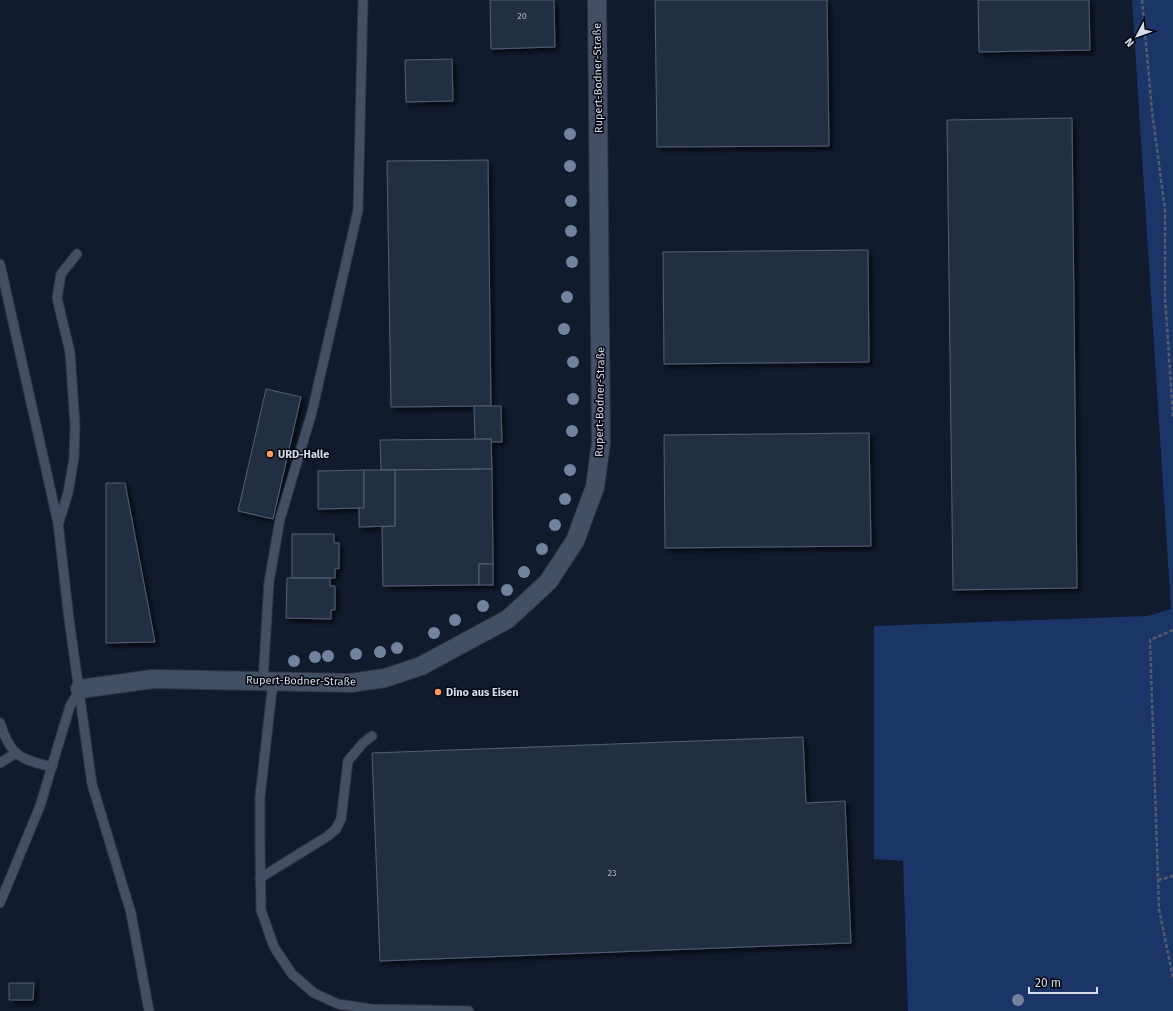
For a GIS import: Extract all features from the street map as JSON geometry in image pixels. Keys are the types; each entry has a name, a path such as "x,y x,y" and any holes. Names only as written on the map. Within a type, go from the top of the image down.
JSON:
{"street":[{"name":"Rupert-Bodner-Straße","path":"80,689 154,678 351,683 385,678 421,666 508,619 548,582 575,541 595,487 601,443 597,0"}],"lane":[{"path":"363,0 358,210 312,412 280,519 269,582 268,681 260,797 261,910 274,947 292,974 314,993 338,1004 371,1009 469,1011"},
{"path":"58,523 68,493 74,458 75,425 70,352 57,298 61,274 77,254"},
{"path":"0,264 58,523 69,619 80,689 92,784 131,913 149,1011"},
{"path":"0,903 40,806 70,706 80,689"},
{"path":"0,723 6,743 20,758 52,767"},
{"path":"260,878 328,836 336,829 341,819 348,760 362,743 372,736"},
{"path":"0,763 16,753"}],"path":[{"path":"1142,0 1152,111 1165,210 1165,297 1173,417"},
{"path":"1173,630 1150,640 1159,909 1173,978"},
{"path":"1158,880 1173,876"}],"shaded area":[{"path":"1132,0 1173,0 1173,1011 908,1011 903,861 874,859 874,626 1148,616 1171,609"}],"building":[{"path":"490,0 554,0 555,47 491,49"},
{"path":"655,0 827,0 829,146 657,147"},
{"path":"978,0 1089,0 1090,50 979,52"},
{"path":"452,59 453,101 406,102 405,60"},
{"path":"1072,118 1077,588 953,590 947,120"},
{"path":"488,160 491,406 391,407 387,161"},
{"path":"868,250 869,362 664,364 663,252"},
{"name":"URD-Halle","path":"266,389 301,397 273,519 238,511"},
{"path":"474,406 501,406 502,442 491,442 491,439 475,439"},
{"path":"869,433 871,546 665,548 664,435"},
{"path":"491,439 492,469 381,470 380,440"},
{"path":"492,469 493,564 479,564 479,585 383,586 382,527 395,526 395,470"},
{"path":"364,470 364,508 318,509 318,471"},
{"path":"364,470 395,470 395,526 359,527 359,508 364,508"},
{"path":"106,483 125,483 155,642 106,643"},
{"path":"292,534 334,534 334,543 339,543 339,569 335,568 335,578 292,578"},
{"path":"479,564 493,564 493,585 479,585"},
{"path":"287,578 330,578 330,586 335,586 335,610 331,610 331,619 286,618"},
{"path":"803,737 806,803 845,801 851,943 380,961 372,753"},
{"path":"9,983 34,983 33,1000 9,1000"}],"place":[{"name":"URD-Halle","path":"270,454"},
{"name":"Dino aus Eisen","path":"438,692"}]}
